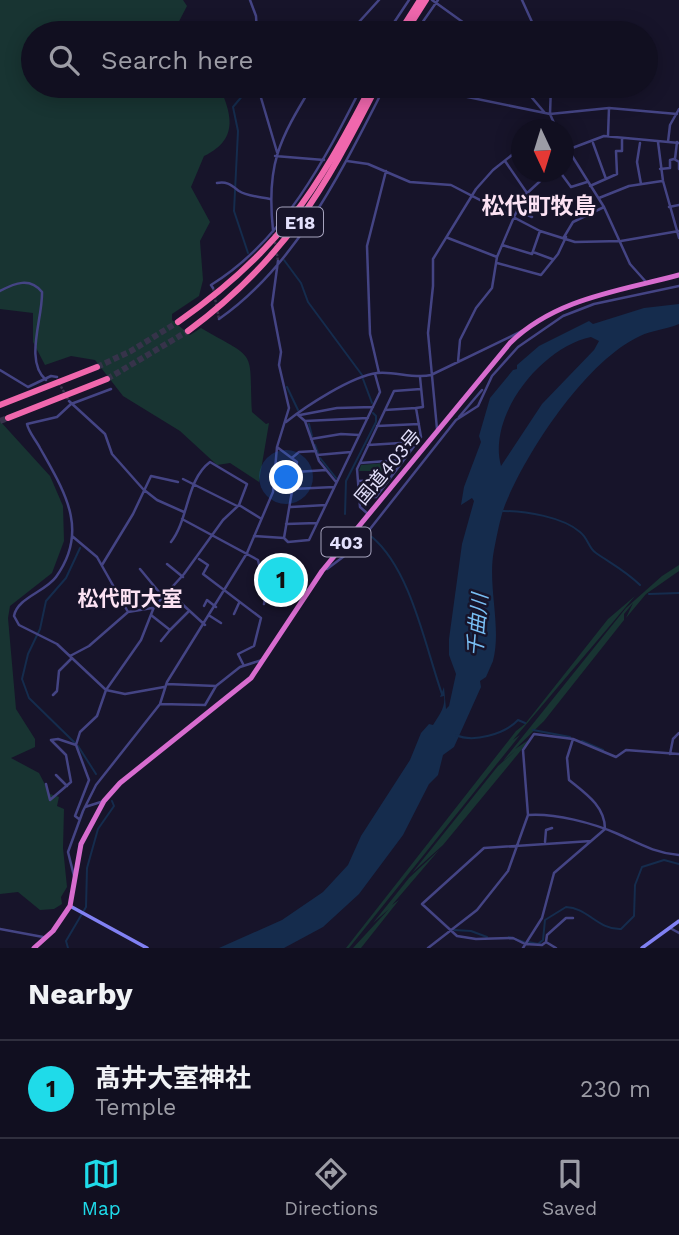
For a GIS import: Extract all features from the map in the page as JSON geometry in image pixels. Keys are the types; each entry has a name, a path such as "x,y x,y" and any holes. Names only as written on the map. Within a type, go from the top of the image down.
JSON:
{"highway":[{"path":"407,21 420,0"},
{"path":"413,21 426,0"},
{"name":"E18","path":"178,322 230,283 290,223 332,161 365,98"},
{"name":"E18","path":"188,331 250,280 295,229 325,184 371,98"},
{"name":"国道403号","path":"36,946 72,907 81,844 104,801 120,783 242,688 322,571 523,330 569,304 679,275"},
{"path":"0,405 97,367"},
{"path":"8,418 107,379"}],"main road":[{"path":"72,907 147,948"},
{"path":"642,948 679,921"}],"street":[{"path":"250,0 256,21"},
{"path":"360,21 379,0"},
{"path":"395,21 409,0"},
{"path":"522,0 532,21"},
{"path":"422,21 435,1 462,21"},
{"path":"261,98 276,154"},
{"path":"273,230 270,200 276,154 306,98"},
{"path":"213,288 211,285 227,276 273,230 324,160 356,98"},
{"path":"219,319 278,261 325,200 379,98"},
{"path":"472,98 550,114 609,108 678,111 670,125 668,142"},
{"path":"532,98 545,113"},
{"path":"551,98 552,119"},
{"path":"608,137 609,108"},
{"path":"574,148 608,137 640,142 678,143 675,159 679,169"},
{"path":"590,186 617,174 616,151 622,150 622,139"},
{"path":"592,142 606,179"},
{"path":"640,142 637,162 641,184"},
{"path":"658,142 660,169 679,238"},
{"path":"276,154 324,160"},
{"path":"437,432 428,333 433,286 431,266 472,195 511,155"},
{"path":"660,169 670,168 670,160 675,159"},
{"path":"504,160 527,193"},
{"path":"347,161 368,164 410,182 451,185 540,231 581,243 621,241 678,231"},
{"path":"574,162 604,207 631,264 647,283"},
{"path":"277,447 297,462 284,537 288,542 309,540 380,392 370,334 367,246 386,171"},
{"path":"216,183 221,181 239,191 270,200"},
{"path":"598,198 641,184 663,181"},
{"path":"458,362 460,340 480,302 492,288 501,245 527,193 539,182"},
{"path":"567,182 571,187 587,182"},
{"path":"669,207 679,205"},
{"path":"497,263 541,275 561,251 573,222 604,207"},
{"path":"517,210 532,217"},
{"path":"533,252 540,231"},
{"path":"447,238 497,257"},
{"path":"501,245 552,259"},
{"path":"76,880 69,865 68,852 79,819 96,785 160,704 166,686 247,553 273,492 277,447 286,422 289,401 279,365 281,352 272,305 278,261"},
{"path":"0,291 15,283 25,283 42,292 35,353 39,374 46,380"},
{"path":"322,571 355,548 518,347 563,316 605,301 679,286"},
{"path":"286,422 360,378 377,373 420,377 431,375 523,330"},
{"path":"1,372 28,387 57,377"},
{"path":"385,410 423,407 420,377"},
{"path":"480,379 485,387"},
{"path":"457,420 478,406 485,387"},
{"path":"111,389 70,403 57,417 27,424 72,514 72,536 57,576 45,589 20,604 14,613 16,623 57,644 106,690 125,694 166,686 216,686"},
{"path":"369,515 360,507 360,463 394,391 421,389"},
{"path":"70,403 105,434 111,454 143,489 158,500 184,512"},
{"path":"298,414 337,408 373,407"},
{"path":"359,498 376,497 421,436 416,408"},
{"path":"298,414 305,421 316,453 335,485"},
{"path":"305,421 368,418"},
{"path":"377,426 419,424"},
{"path":"310,439 341,434 359,435"},
{"path":"368,445 417,442"},
{"path":"292,458 299,452 351,452"},
{"path":"360,463 401,460"},
{"path":"53,695 57,691 59,671 70,657 89,646 128,612 153,607 164,598 238,505 247,484 210,462 201,468 171,542"},
{"path":"296,472 326,470"},
{"path":"102,565 151,476 178,482"},
{"path":"183,478 260,518"},
{"path":"358,481 388,480"},
{"path":"293,489 335,485"},
{"path":"289,507 326,505"},
{"path":"182,519 258,560 259,575 265,586 264,604"},
{"path":"286,524 317,523"},
{"path":"72,536 102,565 128,612"},
{"path":"254,536 284,537"},
{"path":"198,558 208,565 203,574 261,618 254,646 238,654 243,664"},
{"path":"167,564 183,577"},
{"path":"141,569 164,598"},
{"path":"169,592 205,625"},
{"path":"204,607 207,600 216,607"},
{"path":"234,614 239,603"},
{"path":"79,819 75,816 89,780 76,745 80,732 97,716 106,690 141,640 153,607"},
{"path":"162,642 188,612"},
{"path":"151,615 170,631"},
{"path":"210,616 221,623"},
{"path":"160,704 205,705 216,686 243,664 263,660"},
{"path":"670,754 673,739 679,733"},
{"path":"428,948 477,910 504,879 519,846 528,815 523,750 534,734 573,739 616,757 626,750 679,754"},
{"path":"46,784 50,800 71,782 66,755 50,742 58,739 76,745"},
{"path":"573,739 567,758 569,780 586,792 604,814 606,829"},
{"path":"56,775 67,786"},
{"path":"85,807 104,801"},
{"path":"528,815 564,819 606,829 658,854 679,855"},
{"path":"545,842 546,831 552,828"},
{"path":"524,946 542,918 554,873 606,829"},
{"path":"573,920 566,918 547,935 542,946 524,946 513,938 462,937 422,904 484,848 591,841"},
{"path":"670,928 679,933"},
{"path":"0,929 43,937"},
{"path":"546,942 556,948"}],"green space":[{"path":"0,0 183,0 187,6 179,21 21,21 21,98 224,98 229,118 227,135 215,150 204,156 191,187 210,222 200,241 203,280 199,296 172,314 172,320 190,335 201,328 233,346 247,358 251,376 252,412 266,424 269,423 259,482 230,463 217,465 180,431 123,396 95,360 71,356 45,365 33,342 33,313 0,309"},
{"path":"0,421 50,476 63,506 64,541 52,573 10,606 8,618 16,709 35,739 35,747 11,758 39,773 50,794 59,797 57,806 64,809 63,848 67,887 61,897 62,904 54,909 40,910 18,892 0,894"},
{"path":"396,462 387,478 372,479 371,471 359,471 361,465"},
{"path":"679,565 679,571 646,594 626,618 633,603 624,614 624,620 544,721 515,749 530,739 518,754 443,845 412,873 498,766 515,751 503,761 626,608 662,576"},
{"path":"635,596 513,740 520,735 349,948 346,948 516,731 525,724 608,619"},
{"path":"439,850 392,905 399,900 361,948 353,948 389,909 373,923 409,878"}],"water":[{"name":"千曲川","path":"679,304 679,324 640,336 599,365 560,410 515,483 503,510 492,564 496,634 493,661 486,677 480,681 481,687 454,747 443,755 438,775 429,784 403,835 359,894 323,927 284,948 219,948 282,920 323,892 348,865 361,836 410,760 421,733 429,724 433,725 439,715 444,704 444,696 440,697 444,687 446,709 449,706 456,674 449,655 449,639 462,544 474,501 472,498 461,505 464,487 481,442 479,436 490,398 513,370 517,369 517,365 539,346 589,321 593,324 644,308","holes":["591,337 599,341 594,350 542,404 501,466 499,446 502,426 510,405 522,386 554,354 572,343"]}],"waterway":[{"path":"241,98 233,107 238,131 234,211 248,253"},
{"path":"284,260 301,283 308,302 362,375"},
{"path":"363,379 372,403"},
{"path":"287,387 298,410"},
{"path":"345,514 346,481 376,422 373,413"},
{"path":"309,424 312,436"},
{"path":"315,445 318,453"},
{"path":"320,458 336,478"},
{"path":"503,511 522,512 564,522 583,534 594,551 640,585"},
{"path":"372,537 386,551 407,589 442,694"},
{"path":"75,743 29,698 22,679 28,654 40,629 46,601 66,578 80,548"},
{"path":"649,594 679,593"},
{"path":"456,735 471,738 489,736 518,720 525,723"},
{"path":"533,730 570,737"},
{"path":"582,741 603,750"},
{"path":"78,746 96,774"},
{"path":"68,948 66,941 86,907 87,868 98,829 114,806 112,801"},
{"path":"528,942 538,944 543,940 545,920 566,907 581,911 606,926 621,929 634,916 635,885 642,867 664,860 679,864"},
{"path":"454,930 471,931 487,937"},
{"path":"509,937 524,942"}],"tunnel":[{"path":"273,230 278,261"},
{"path":"213,288 219,319"},
{"path":"97,367 131,351 178,322"},
{"path":"107,379 188,331"},
{"path":"59,383 69,401"},
{"path":"0,421 8,418"}],"place":[{"name":"髙井大室神社","path":"281,580"}],"district":[{"name":"松代町牧島","path":"539,206"},
{"name":"松代町大室","path":"130,598"}]}
